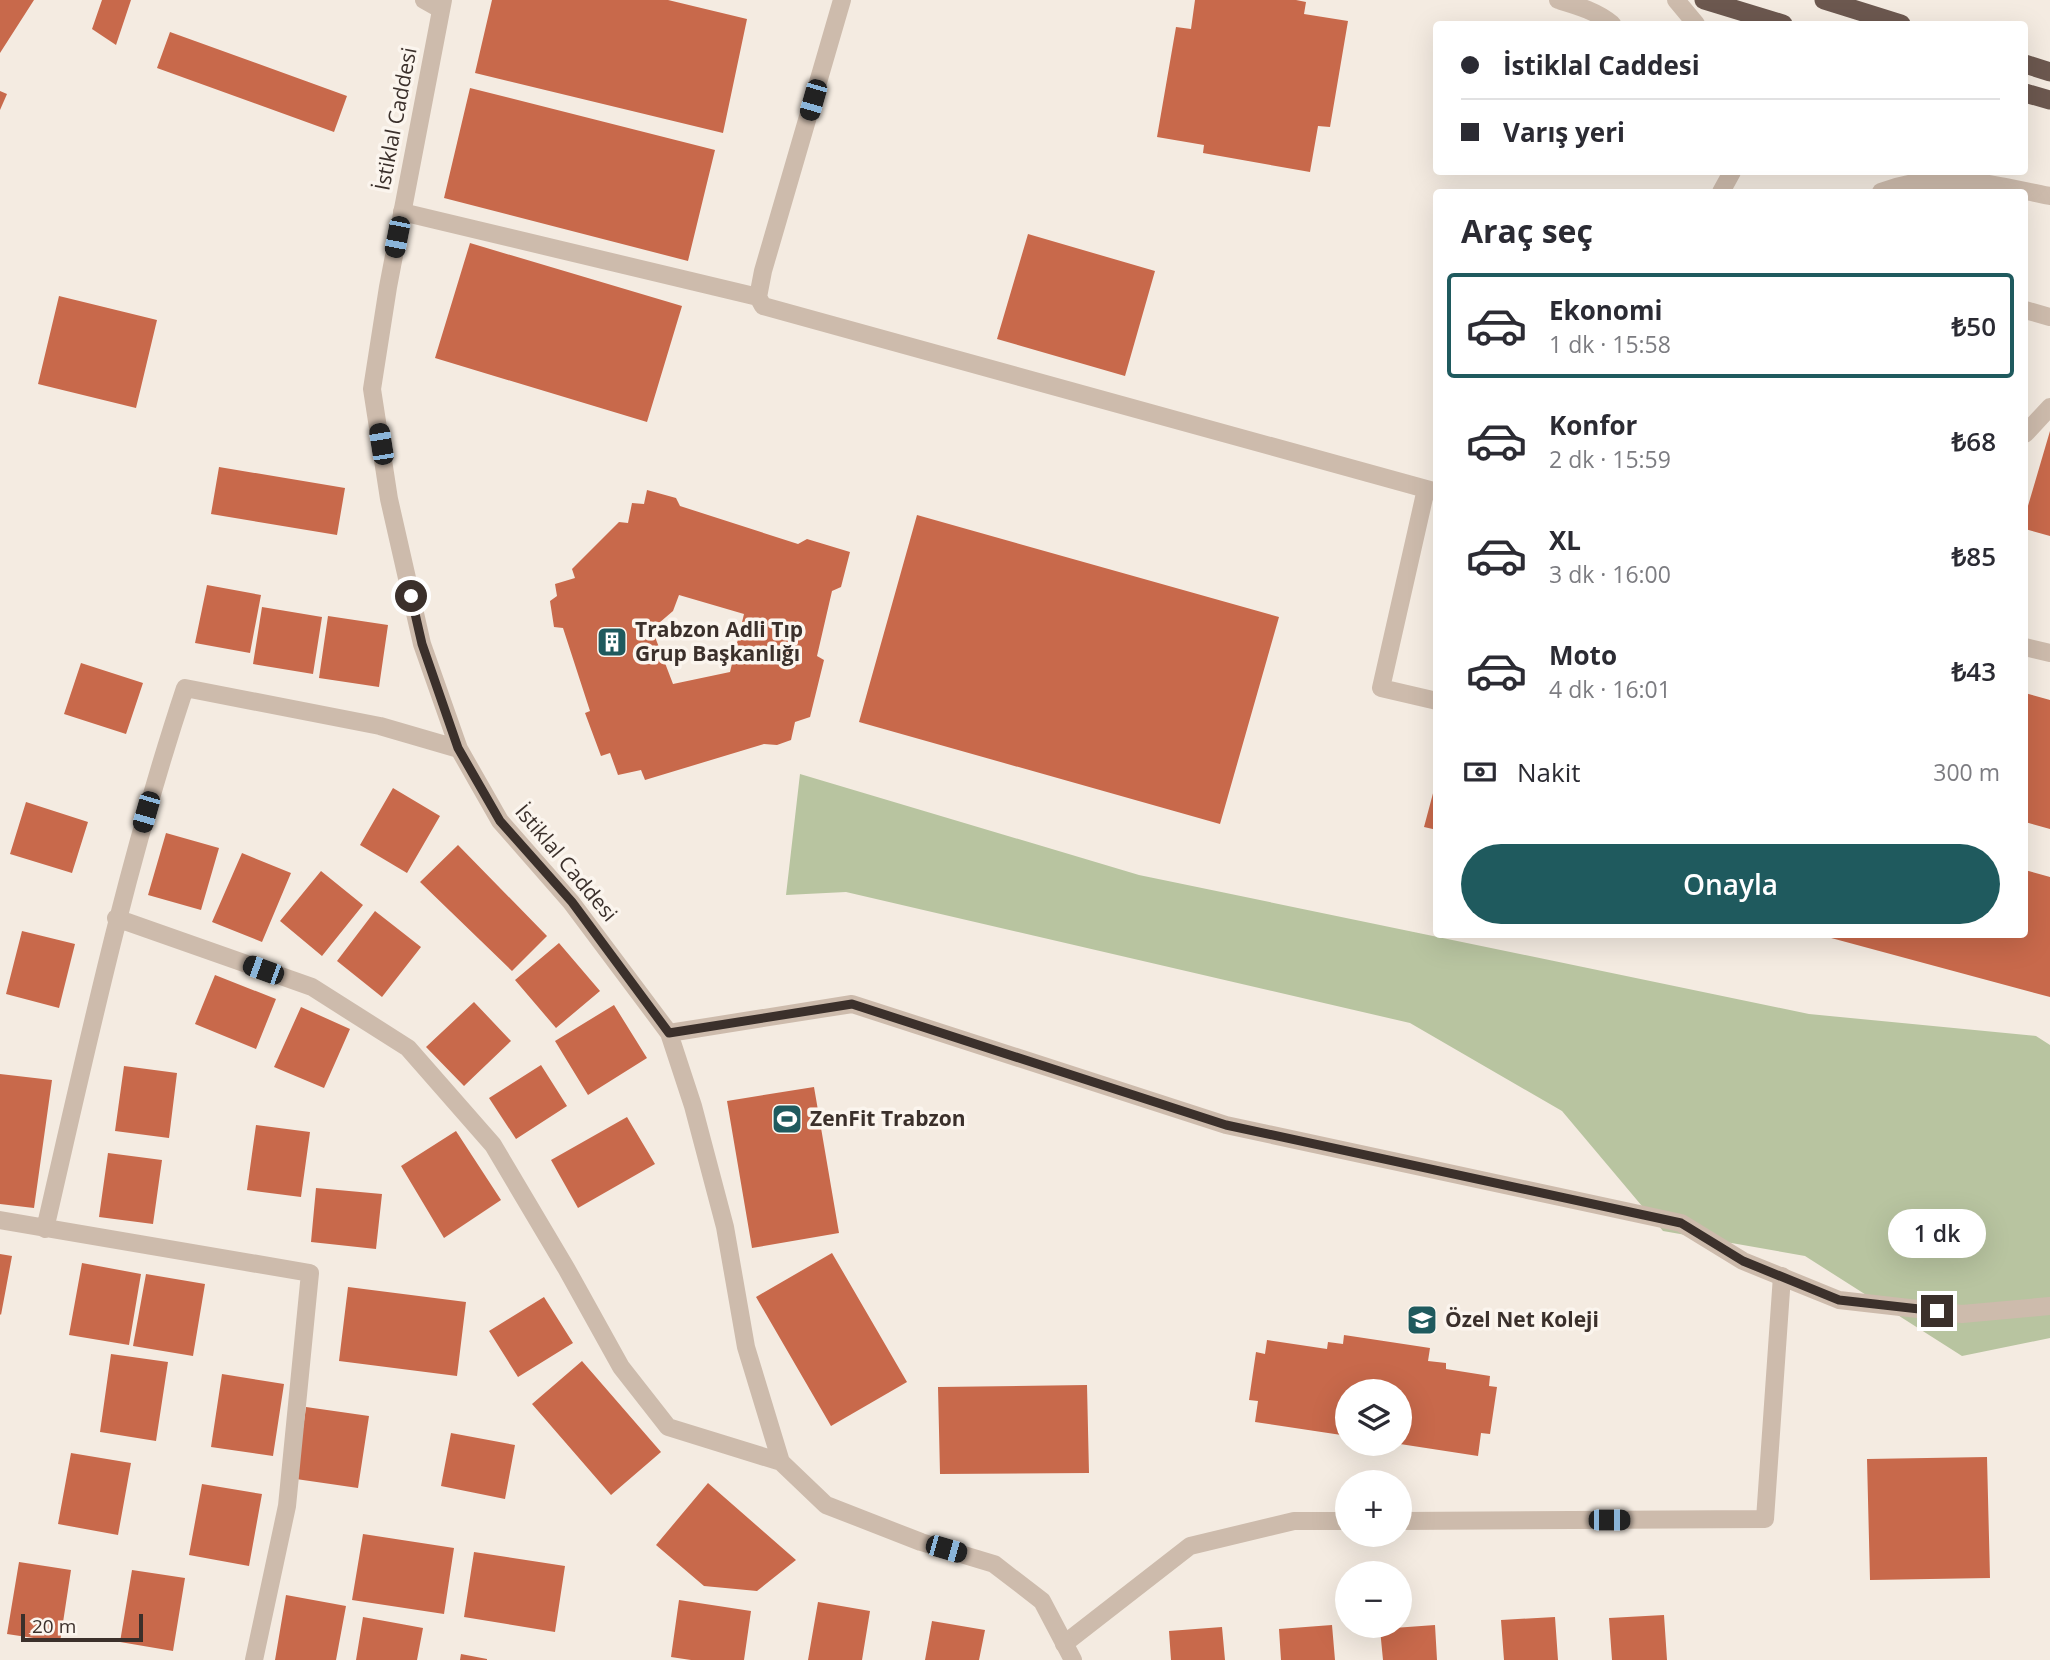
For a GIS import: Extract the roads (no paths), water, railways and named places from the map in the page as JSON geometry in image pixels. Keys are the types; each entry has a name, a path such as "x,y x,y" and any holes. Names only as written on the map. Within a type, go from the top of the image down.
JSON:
{"highway":[{"path":"1704,0 1773,21"},
{"path":"1824,0 1891,21"},
{"path":"2028,65 2050,72"},
{"path":"2028,94 2050,100"}],"street":[{"path":"842,0 763,271 758,297 762,306 1432,491 1381,688 1433,700"},
{"path":"1558,0 1582,7 1608,21"},
{"path":"1676,0 1694,21"},
{"name":"İstiklal Caddesi","path":"436,3 372,389 389,499 422,644 458,748 500,821 572,902 669,1033 693,1106 725,1227 746,1347 781,1462 826,1505 921,1542 995,1564 1042,1601 1073,1660"},
{"path":"1889,189 1905,183 1957,178 2014,189"},
{"path":"2028,192 2050,196"},
{"path":"401,212 758,297"},
{"path":"2028,311 2050,317"},
{"path":"2028,431 2050,407"},
{"path":"2028,648 2050,653"},
{"path":"45,1229 116,918 161,759 185,688 380,726 458,748"},
{"path":"116,918 312,987 408,1048 493,1145 621,1367 668,1427 781,1462"},
{"path":"669,1033 852,1004 1226,1125 1681,1223 1743,1261 1839,1300 1962,1314 2050,1306"},
{"path":"0,1220 310,1273 287,1506 254,1660"},
{"path":"1412,1521 1765,1519 1782,1276"},
{"path":"1064,1644 1190,1546 1293,1521 1335,1521"}],"place":[{"name":"Trabzon Adli Tıp Grup Başkanlığı","path":"612,642"},
{"name":"ZenFit Trabzon","path":"787,1119"},
{"name":"Özel Net Koleji","path":"1422,1320"}]}
